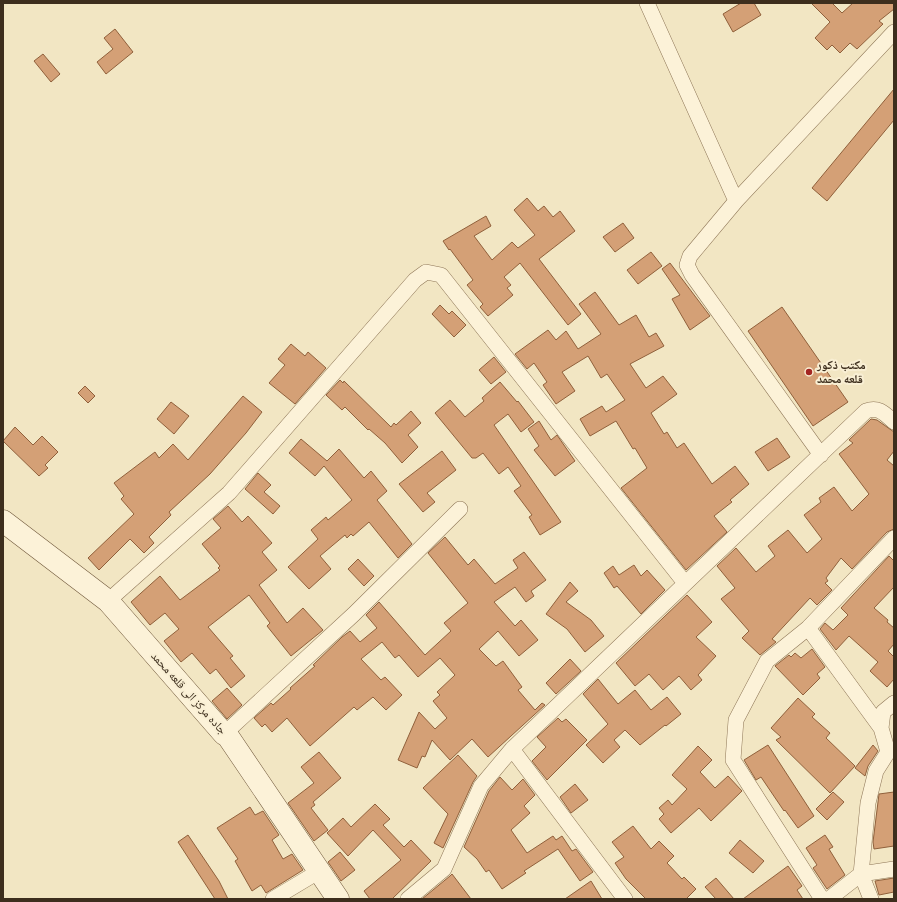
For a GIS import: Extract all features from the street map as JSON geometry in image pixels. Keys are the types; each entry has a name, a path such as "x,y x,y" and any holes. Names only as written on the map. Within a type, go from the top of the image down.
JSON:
{"street":[{"path":"647,3 736,201"},
{"path":"821,455 692,275 687,265 690,256 736,201 894,32"},
{"path":"108,601 229,493 415,280 426,272 441,275 685,583"},
{"path":"408,899 444,869 481,786 512,749 866,411 874,408 880,410 894,422"},
{"path":"224,734 354,614 460,509"},
{"name":"جاده مرکز الی قلعه محمد","path":"3,521 108,601 224,734 227,735 318,872 338,899"},
{"path":"822,899 733,760 736,720 767,661 808,628 894,538"},
{"path":"808,628 881,728 888,752 876,771 868,803 861,874 871,899"},
{"path":"881,728 883,712 894,703"},
{"path":"512,749 625,899"},
{"path":"829,899 861,874 894,869"},
{"path":"273,899 318,872"}],"building":[{"path":"741,3 754,3 761,15 733,32 723,14"},
{"path":"811,3 832,3 842,13 853,3 894,3 894,9 879,21 883,24 857,49 850,43 840,53 832,45 827,50 815,38 830,22"},
{"path":"115,29 133,52 106,74 97,62 113,49 104,38"},
{"path":"43,54 60,74 51,82 34,61"},
{"path":"894,89 894,120 827,201 812,188"},
{"path":"527,198 538,211 544,206 553,217 560,211 575,231 539,259 581,314 568,325 520,263 504,277 511,285 507,288 513,295 488,316 480,307 483,304 467,285 473,280 443,241 486,216 491,226 474,236 492,260 512,242 518,248 535,235 514,210"},
{"path":"623,223 634,238 615,252 603,237"},
{"path":"651,252 662,266 638,284 627,270"},
{"path":"670,263 710,316 690,330 672,299 680,295 662,269"},
{"path":"595,292 619,325 636,315 649,337 656,333 664,346 630,364 646,388 663,376 677,394 651,413 664,434 667,432 677,448 684,443 712,484 735,466 749,484 730,500 732,502 714,516 727,532 686,570 621,488 647,468 635,448 633,449 616,421 590,436 580,419 602,406 606,412 625,400 607,374 601,378 588,356 562,372 575,391 556,404 543,385 547,382 534,363 527,369 515,354 548,330 556,340 566,331 578,349 601,334 579,304"},
{"path":"440,305 449,314 452,311 466,325 454,337 432,314"},
{"path":"782,307 848,402 813,426 748,331"},
{"path":"291,344 305,356 308,352 326,368 295,404 269,383 285,365 278,359"},
{"path":"494,357 506,372 491,384 479,370"},
{"path":"340,380 343,383 344,381 391,427 394,423 396,425 411,411 421,423 408,435 418,447 402,463 385,443 369,429 368,430 345,407 342,410 326,395"},
{"path":"500,382 517,402 518,401 534,422 521,432 508,414 494,425 561,522 540,535 529,517 532,515 514,491 521,486 508,467 499,474 483,453 476,458 472,458 435,413 450,400 465,417 484,401 482,398"},
{"path":"85,386 95,396 88,403 78,393"},
{"path":"243,396 262,412 246,433 210,474 169,512 171,515 149,537 154,543 144,553 130,539 99,570 88,558 134,514 121,499 124,496 114,483 155,452 159,458 173,444 188,460"},
{"path":"171,402 189,416 174,434 157,419"},
{"path":"871,419 877,420 894,432 894,451 887,460 894,466 894,529 887,532 852,569 841,558 826,578 828,581 825,583 832,590 817,605 810,598 772,639 776,642 760,655 742,638 749,631 721,599 735,588 717,566 736,548 756,572 775,556 768,546 788,530 807,553 822,539 804,515 821,502 819,498 834,487 852,511 869,494 839,454 853,443 849,440"},
{"path":"539,421 551,440 557,435 575,461 555,476 534,450 539,446 528,429"},
{"path":"15,427 33,445 42,436 58,452 45,465 48,468 39,476 3,441"},
{"path":"777,438 790,457 768,471 755,452"},
{"path":"301,439 327,461 339,449 364,478 371,471 387,491 377,500 412,544 398,558 369,522 353,536 351,534 347,538 345,535 320,556 331,569 309,589 288,567 318,539 311,530 326,517 328,520 352,500 324,466 315,476 289,453"},
{"path":"442,451 456,470 427,493 435,502 423,512 399,484"},
{"path":"258,473 271,485 264,492 280,506 273,514 245,489"},
{"path":"228,506 242,522 248,516 272,543 262,552 277,570 259,585 287,623 303,608 323,630 291,656 267,626 270,623 249,595 208,627 233,656 230,658 245,676 231,688 216,669 210,674 192,653 181,662 164,641 179,629 165,613 150,625 131,602 160,576 180,600 220,570 218,568 220,566 202,544 221,528 213,519"},
{"path":"445,537 468,565 474,559 495,584 518,568 513,560 524,552 546,580 531,591 534,596 526,602 515,587 494,602 515,626 521,620 538,640 519,656 498,631 479,649 496,666 503,661 522,687 518,690 535,710 542,703 545,705 488,757 472,739 450,760 432,740 425,757 422,756 417,768 398,760 419,712 435,729 447,718 433,701 440,695 437,692 455,675 440,658 418,677 399,655 395,658 382,642 361,659 381,680 385,677 402,695 386,710 373,697 357,710 354,707 310,746 287,718 272,732 265,724 262,727 254,718 271,703 273,705 291,689 290,688 315,666 313,665 342,637 350,631 360,642 377,628 366,615 379,602 425,655 451,631 444,623 468,603 428,553"},
{"path":"889,556 894,561 894,587 874,608 888,620 887,622 894,628 894,644 888,651 894,657 894,679 887,687 870,671 878,662 849,636 836,650 820,629 825,623 833,630 848,615 841,608"},
{"path":"358,559 374,576 364,586 348,569"},
{"path":"634,565 641,576 647,570 665,590 641,614 617,586 614,588 604,573 613,566 619,575"},
{"path":"570,582 578,591 566,602 591,620 604,636 585,652 567,629 546,614"},
{"path":"687,595 712,622 696,637 716,656 698,675 702,680 691,690 679,676 663,690 649,674 635,686 616,663"},
{"path":"812,649 825,667 817,674 820,678 803,695 775,666 789,655 791,657 795,653 801,658"},
{"path":"570,659 581,671 556,694 546,683"},
{"path":"598,679 618,704 635,690 651,710 667,697 681,714 640,745 625,730 614,740 620,747 603,763 586,745 608,724 583,694"},
{"path":"227,688 242,705 227,719 212,701"},
{"path":"798,698 815,714 812,717 830,733 826,738 855,766 830,793 776,740 781,737 771,728"},
{"path":"558,718 562,722 566,719 587,740 547,780 532,761 546,747 537,737"},
{"path":"768,745 814,816 798,828 785,810 784,811 761,777 756,780 744,760"},
{"path":"873,745 878,751 868,766 865,776 855,768"},
{"path":"698,746 712,760 700,772 715,788 728,776 742,791 711,821 699,808 671,833 659,819 664,814 659,808 668,800 672,805 687,789 672,775"},
{"path":"319,752 341,778 313,802 315,805 311,808 328,830 314,841 288,803 314,783 301,767"},
{"path":"458,755 477,776 443,848 434,843 448,814 423,788"},
{"path":"500,777 512,790 523,779 535,795 524,806 530,813 511,830 527,853 553,836 556,840 562,836 572,851 576,849 593,872 580,881 558,849 524,871 526,873 502,889 489,870 486,872 477,859 464,847 489,791"},
{"path":"575,784 588,800 571,813 560,797"},
{"path":"833,792 844,802 827,820 816,809"},
{"path":"894,792 894,846 874,849 873,842 879,794"},
{"path":"375,804 390,819 383,825 404,847 411,840 431,861 392,899 370,899 364,891 401,860 373,830 348,856 327,833 343,818 351,827"},
{"path":"250,807 255,815 263,811 279,835 272,840 283,859 292,854 303,870 266,893 261,885 252,891 235,861 238,859 217,828"},
{"path":"633,826 651,849 659,841 674,856 667,863 682,879 684,877 696,889 686,899 646,899 626,879 615,863 624,857 612,842"},
{"path":"188,835 219,881 228,899 215,899 178,842"},
{"path":"825,835 833,847 829,849 845,875 827,889 813,868 817,865 806,848"},
{"path":"740,840 764,861 753,873 729,853"},
{"path":"340,852 355,870 341,881 328,862"},
{"path":"788,866 802,886 797,890 803,899 743,899"},
{"path":"452,874 471,899 422,899 450,876"},
{"path":"716,878 734,899 716,899 705,887"},
{"path":"894,878 894,892 879,895 875,881"},
{"path":"591,881 602,899 565,899"}],"place":[{"name":"مکتب ذکور قلعه محمد","path":"809,372"}]}
